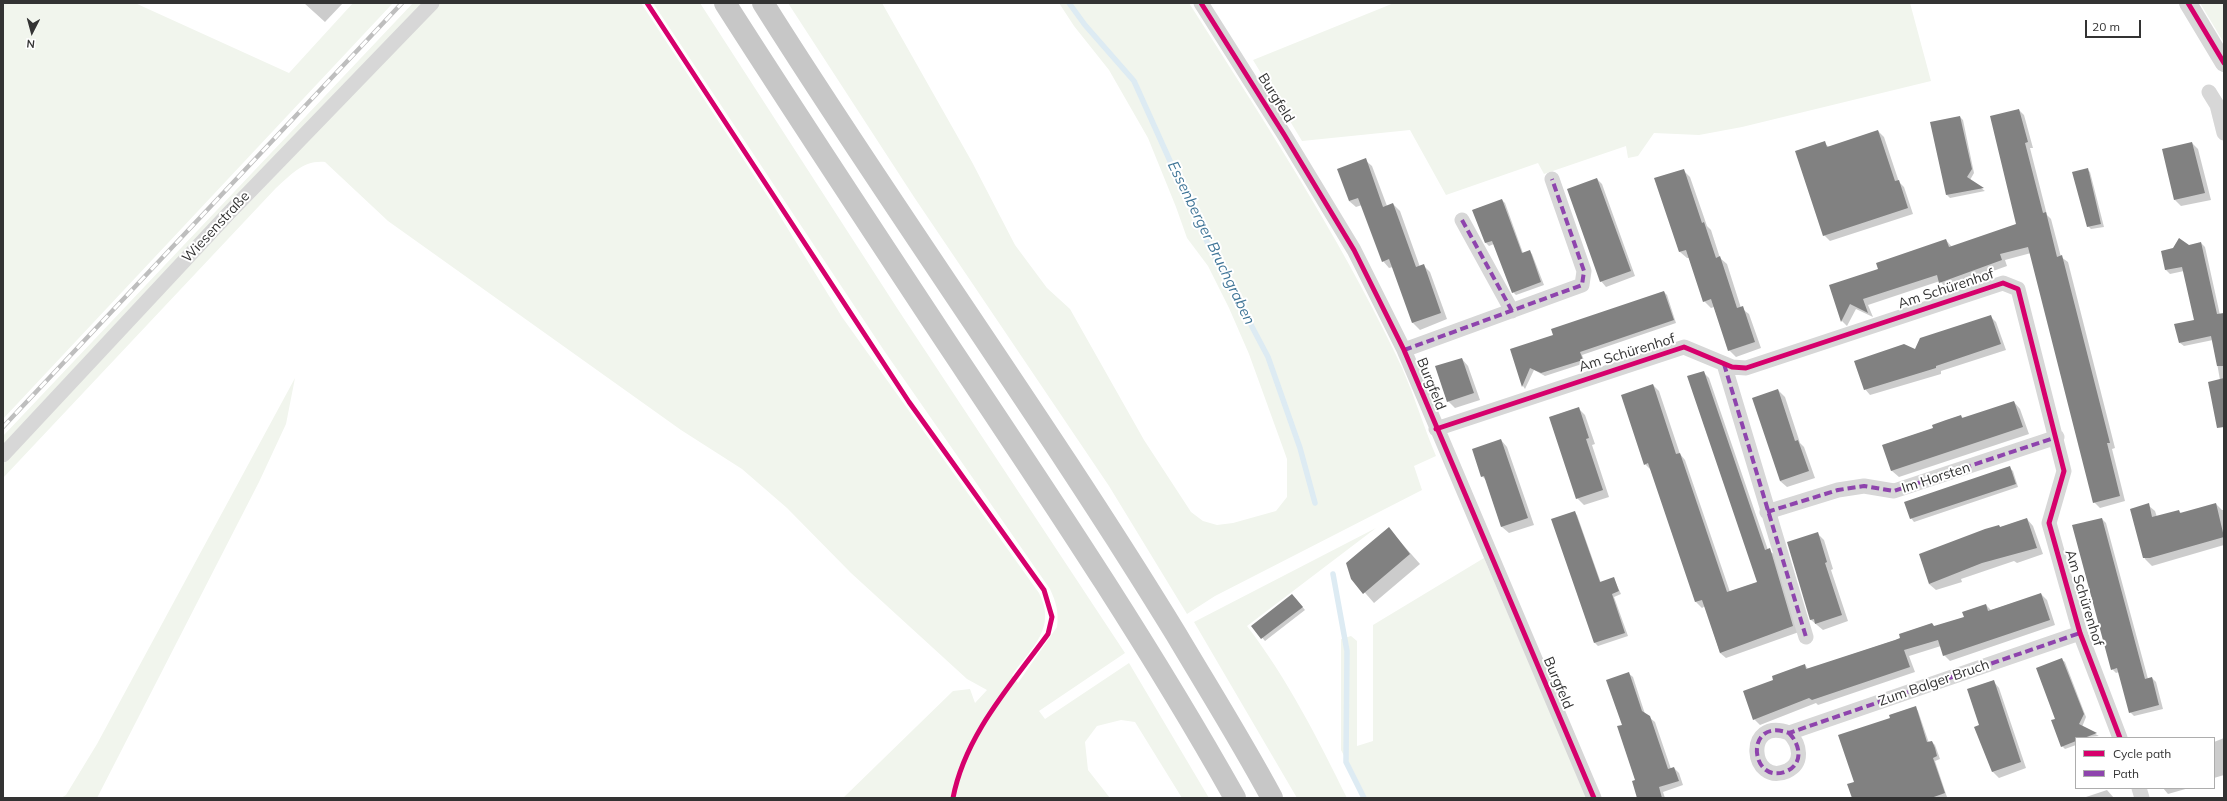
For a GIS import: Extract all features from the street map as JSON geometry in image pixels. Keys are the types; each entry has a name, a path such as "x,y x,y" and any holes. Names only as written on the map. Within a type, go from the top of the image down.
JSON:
{"highway":[{"path":"725,3 820,152 1121,606 1199,734 1235,798"},
{"path":"763,3 836,118 1088,494 1212,694 1272,798"}],"street":[{"name":"Wiesenstraße","path":"3,455 289,150 432,3"},
{"name":"Burgfeld","path":"1201,3 1285,136 1354,250 1404,350 1436,429 1594,798"},
{"path":"2188,3 2224,63"},
{"path":"2209,92 2217,105 2224,133"},
{"name":"Burgfeld","path":"1404,350 1582,285 1584,271 1552,179"},
{"path":"1462,220 1512,310"},
{"name":"Am Schürenhof","path":"1436,429 1684,347 1732,367 1746,368 2003,283 2018,289 2057,438 2064,471 2049,523 2080,633 2120,737"},
{"path":"1724,364 1767,512 1806,637"},
{"name":"Im Horsten","path":"1767,512 1838,490 1864,486 1894,491 2057,438"},
{"name":"Zum Balger Bruch","path":"1789,733 2080,633"}],"shaded area":[{"path":"3,3 135,3 289,73 353,3 393,3 3,419"},
{"path":"413,3 422,3 3,451 3,436"},
{"path":"440,3 641,3 772,203 842,317 1039,593 1044,605 1044,627 1034,646 1012,675 1018,683 1057,627 1058,617 1054,598 1050,589 885,352 653,3 700,3 897,308 1125,653 1039,711 1045,719 1129,663 1209,798 1182,798 1135,722 1121,720 1097,726 1085,742 1088,770 1110,798 843,798 953,691 970,689 975,703 987,690 967,679 851,573 787,508 742,469 681,430 388,221 325,162 310,163 298,169 276,188 3,478 3,464 103,356"},
{"path":"788,3 882,3 972,162 1015,245 1047,288 1070,309 1144,440 1191,512 1203,521 1217,525 1233,523 1276,511 1287,497 1287,459 1249,354 1229,308 1208,266 1187,238 1148,138 1109,70 1074,26 1059,3 1189,3 1271,132 1324,220 1373,309 1396,355 1436,456 1414,466 1422,490 1215,596 1187,614 1109,486 914,197"},
{"path":"1394,3 1910,3 1931,81 1742,127 1699,135 1654,133 1638,156 1628,158 1626,146 1544,174 1538,163 1446,195 1410,130 1302,141 1253,60"},
{"path":"2200,3 2224,3 2224,43"},
{"path":"295,378 286,424 259,482 97,798 61,798 66,795 97,744"},
{"path":"1376,528 1247,626 1262,646 1289,688 1347,798 1297,798 1194,622"},
{"path":"1484,558 1587,798 1366,798 1341,750 1341,639 1351,636 1357,641 1357,746 1373,741 1373,625"}],"building":[{"path":"2019,109 2028,142 2025,143 2043,213 2046,212 2057,257 2062,255 2110,443 2107,443 2120,496 2093,503 2028,247 2000,254 2002,260 1939,283 1937,275 1863,299 1868,313 1850,304 1841,322 1829,285 1878,269 1876,263 1946,239 1949,247 2016,224 1990,116"},
{"path":"1960,116 1972,169 1967,177 1984,188 1946,195 1930,122"},
{"path":"1878,130 1895,181 1899,180 1908,208 1823,236 1795,151 1825,141 1827,147"},
{"path":"2192,142 2205,193 2174,200 2162,149"},
{"path":"1366,158 1383,207 1393,203 1416,267 1424,264 1441,313 1412,323 1389,259 1382,262 1358,198 1349,201 1337,169"},
{"path":"2088,168 2101,224 2087,227 2072,172"},
{"path":"1684,169 1702,223 1704,222 1716,258 1720,256 1737,308 1743,306 1755,342 1728,351 1711,299 1703,302 1686,250 1679,252 1654,178"},
{"path":"1597,178 1631,271 1600,282 1567,189"},
{"path":"1502,199 1522,253 1530,250 1541,282 1512,293 1492,241 1485,243 1472,210"},
{"path":"2179,238 2189,245 2201,242 2217,314 2224,313 2224,366 2217,366 2211,336 2179,343 2174,324 2194,320 2182,267 2165,270 2161,251 2173,248"},
{"path":"1664,291 1674,320 1580,352 1583,360 1541,373 1530,368 1522,387 1510,349 1553,335 1551,329"},
{"path":"1991,315 2001,344 1936,366 1936,368 1864,390 1854,361 1904,344 1915,349 1920,338"},
{"path":"1462,358 1474,393 1447,402 1435,366"},
{"path":"1704,371 1765,550 1770,548 1793,626 1720,653 1702,600 1695,602 1648,463 1644,465 1621,395 1653,384 1676,454 1680,453 1727,592 1757,582 1687,376"},
{"path":"2224,378 2224,427 2217,428 2208,382"},
{"path":"1778,389 1795,441 1798,440 1809,471 1780,481 1752,398"},
{"path":"2014,401 2023,427 1891,471 1882,445 1933,428 1932,425 1961,415 1962,418"},
{"path":"1579,407 1589,438 1586,439 1603,490 1576,499 1549,417"},
{"path":"1501,439 1528,518 1501,527 1484,476 1481,477 1472,449"},
{"path":"2010,466 2016,484 1910,519 1904,502"},
{"path":"2149,503 2152,517 2179,510 2180,513 2216,503 2224,537 2150,558 2143,558 2130,509"},
{"path":"1575,511 1600,582 1614,577 1619,591 1612,594 1625,633 1594,643 1551,519"},
{"path":"2027,518 2037,548 1982,563 1929,584 1919,554 1985,529 1999,525 2000,527"},
{"path":"2102,518 2145,679 2152,677 2159,705 2129,713 2117,668 2111,670 2072,525"},
{"path":"1389,527 1410,554 1363,594 1351,579 1346,563"},
{"path":"1818,532 1827,562 1825,563 1842,615 1815,624 1814,619 1810,620 1787,542"},
{"path":"2041,593 2050,620 1943,656 1938,640 1904,650 1910,667 1812,700 1809,698 1753,720 1743,691 1773,680 1772,676 1805,664 1806,669 1895,640 1900,638 1899,634 1932,623 1934,626 1964,617 1962,612 1986,604 1988,611"},
{"path":"1292,594 1303,607 1261,639 1251,626"},
{"path":"2062,658 2084,714 2079,724 2097,733 2087,737 2075,737 2075,741 2061,747 2051,720 2055,719 2036,668"},
{"path":"1629,672 1642,711 1650,716 1668,769 1674,767 1679,781 1659,787 1662,798 1637,798 1632,781 1635,780 1617,726 1622,725 1606,680"},
{"path":"1994,680 2021,762 1992,772 1974,727 1979,725 1967,689"},
{"path":"1916,706 1927,742 1932,741 1935,748 1937,756 1933,758 1945,793 1931,798 1852,798 1847,784 1854,782 1838,735 1890,718 1889,715"}],"waterway":[{"name":"Essenberger Bruchgraben","path":"1069,3 1085,25 1134,81 1202,232 1268,357 1300,448 1315,503"},
{"name":"Essenberger Bruchgraben","path":"1333,574 1347,651 1346,762 1364,798"}],"railway":[{"path":"3,427 402,3"}],"marked path":[{"path":"1404,350 1582,285 1584,271 1552,179"},
{"path":"1462,220 1512,311"},
{"path":"1724,364 1806,637"},
{"path":"1767,512 1838,490 1864,486 1894,491 2057,437"},
{"path":"1789,733 1793,737 1798,748 1798,758 1796,763 1787,771 1775,773 1765,769 1759,762 1757,752 1758,742 1764,734 1774,730 1789,733 2080,633"}],"cycle path":[{"path":"647,3 909,402 1044,590 1052,617 1048,634 1005,692 979,732 959,775 953,798"},
{"path":"1201,3 1285,136 1354,250 1404,350 1594,798"},
{"path":"2188,3 2224,63"},
{"path":"1436,429 1684,347 1732,367 1746,368 2003,283 2018,289 2064,471 2049,523 2080,633 2120,737"}]}
